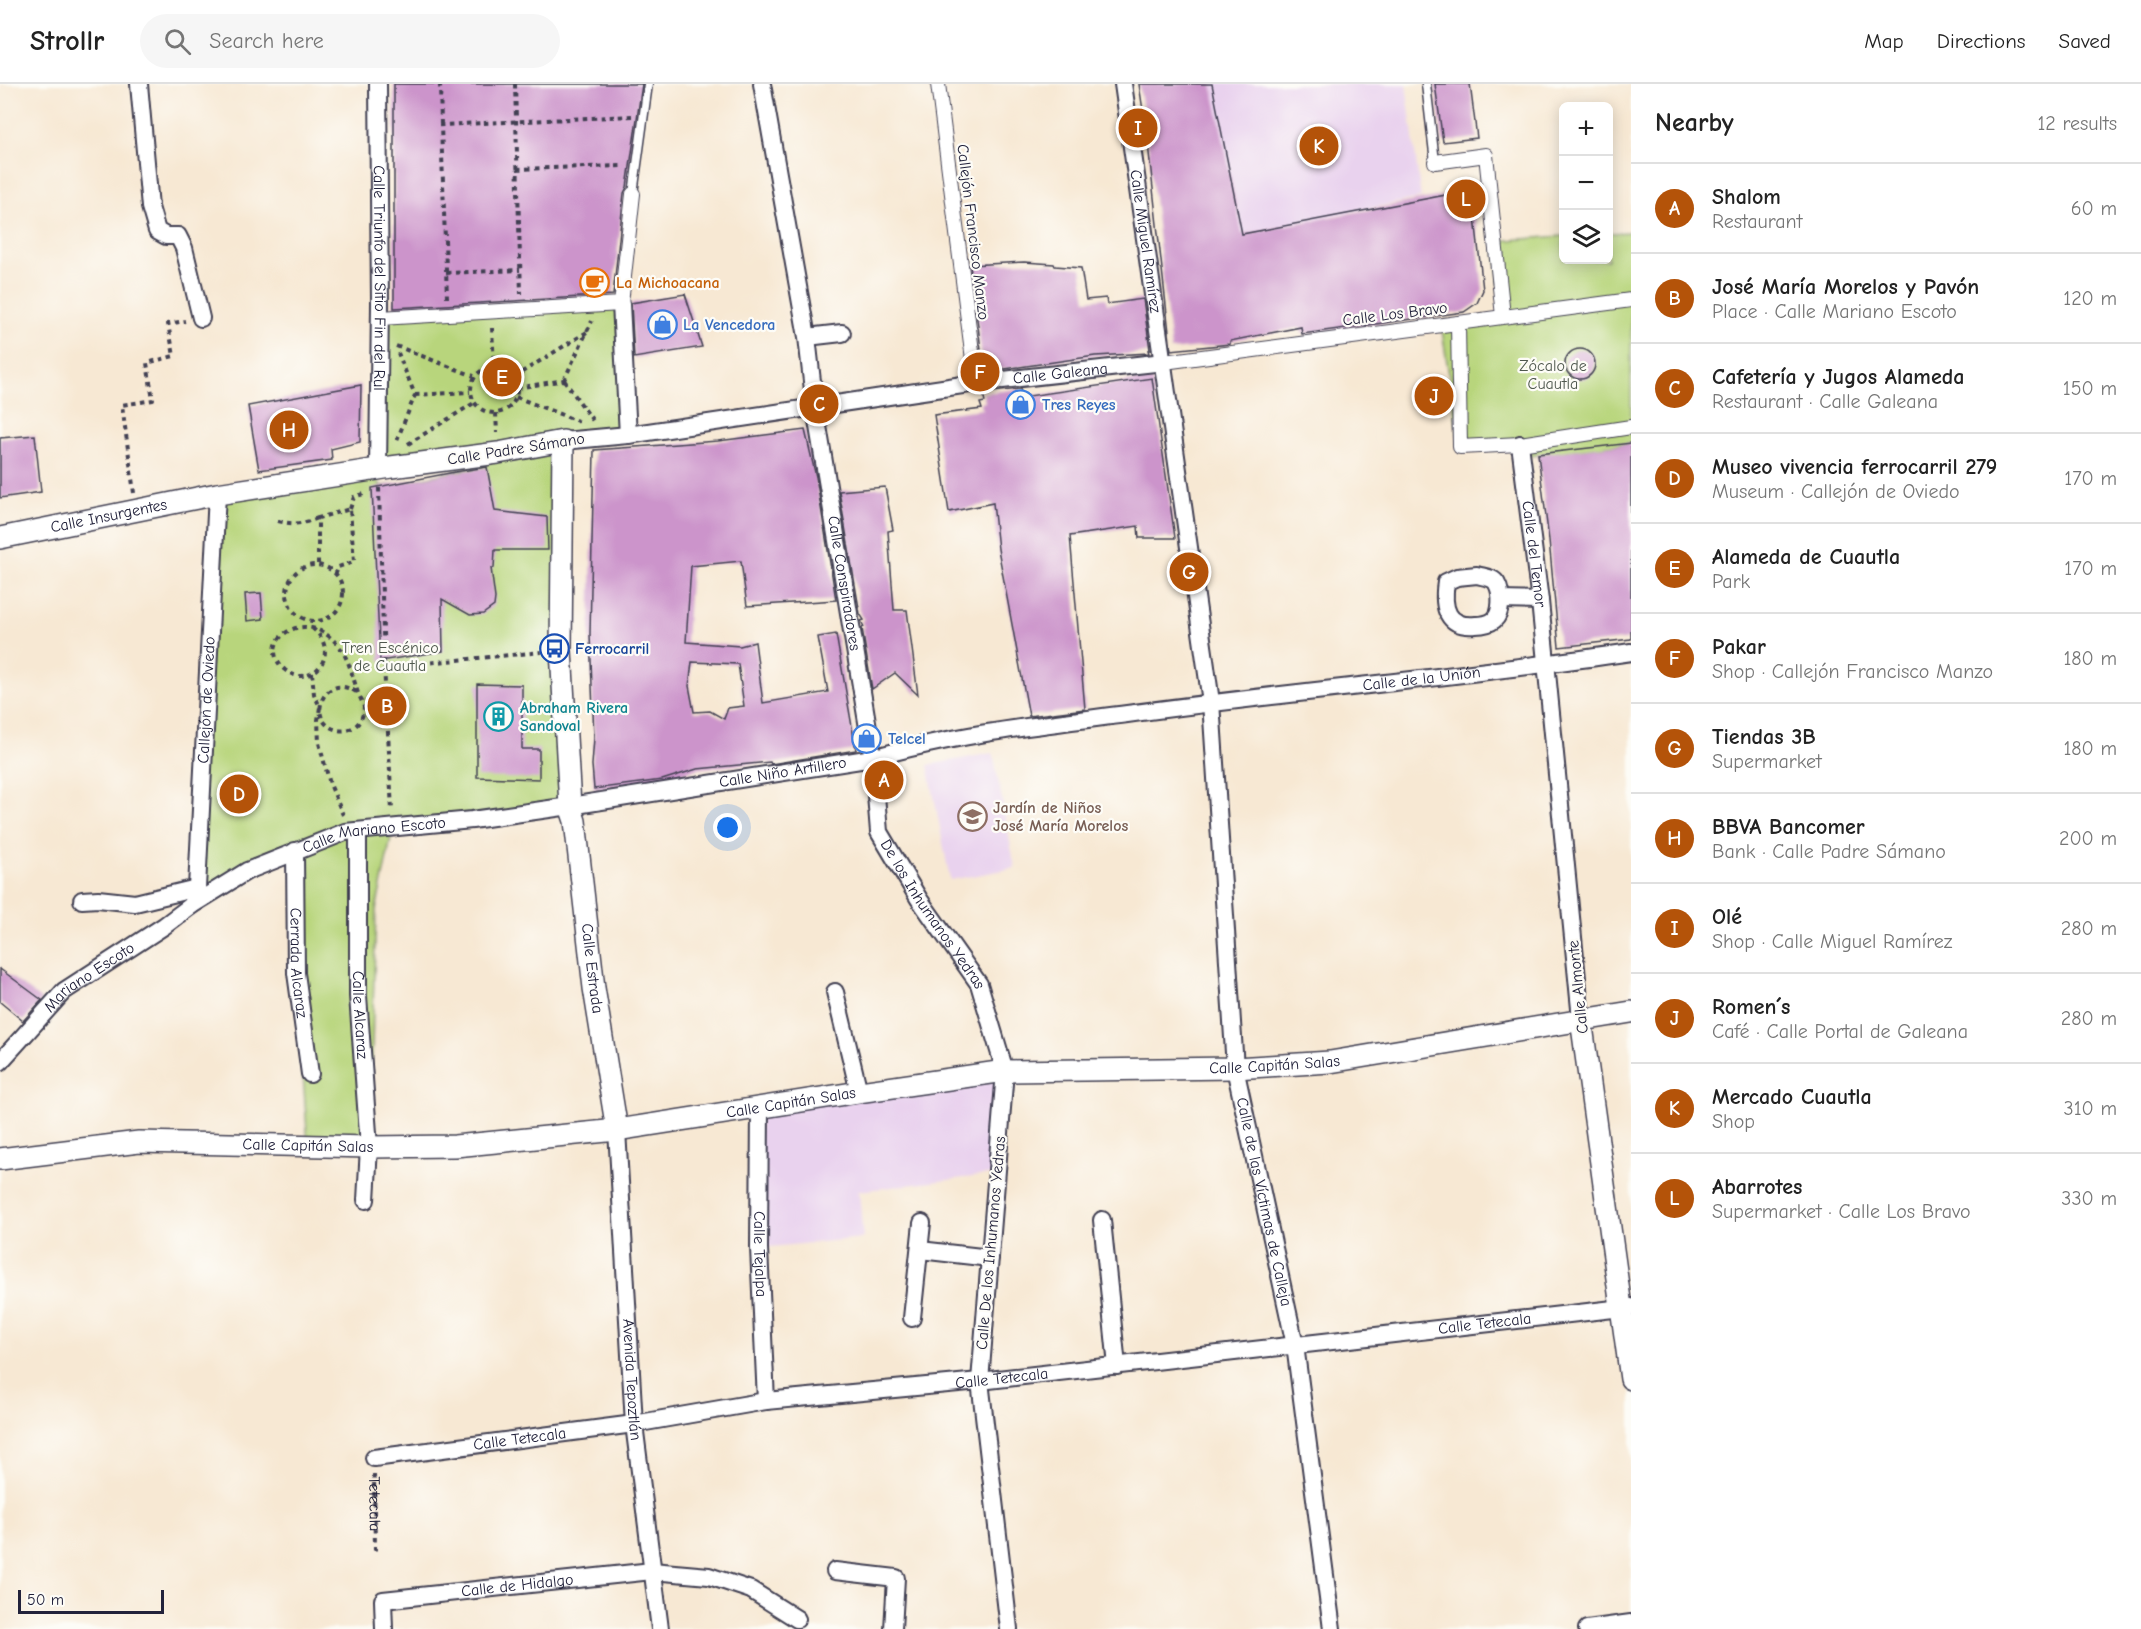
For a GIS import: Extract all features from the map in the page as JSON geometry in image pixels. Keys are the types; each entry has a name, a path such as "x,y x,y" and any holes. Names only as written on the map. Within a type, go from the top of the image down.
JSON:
{"street":[{"path":"139,84 150,207 157,231 166,236 178,237 184,248 201,318"},
{"name":"Calle Triunfo del Sitio Fin del Rul","path":"378,84 385,468"},
{"name":"Calle Conspiradores","path":"762,84 807,338 815,408 873,758"},
{"name":"Callejón Francisco Manzo","path":"938,84 976,383"},
{"name":"Calle Miguel Ramírez","path":"1123,84 1211,702"},
{"path":"1435,162 1486,155 1503,316"},
{"path":"628,435 621,304 633,194"},
{"name":"Calle Los Bravo","path":"1164,362 1631,300"},
{"path":"382,318 621,304"},
{"path":"1458,323 1460,447 1520,444 1631,427"},
{"path":"807,338 842,333"},
{"name":"Calle Galeana","path":"815,408 976,383 1164,362"},
{"name":"Calle Padre Sámano","path":"217,494 498,453 563,441 628,435 815,408"},
{"name":"Calle Estrada","path":"563,441 561,650 570,806 576,820 594,988 617,1131"},
{"name":"Calle del Temor","path":"1520,444 1546,665"},
{"name":"Calle Insurgentes","path":"0,538 217,494"},
{"name":"Callejón de Oviedo","path":"192,905 198,888 217,494"},
{"path":"1501,600 1540,601"},
{"name":"Calle de la Unión","path":"1211,702 1546,665 1631,652"},
{"name":"Calle Almonte","path":"1546,665 1581,1019 1626,1307 1631,1378"},
{"name":"Calle Niño Artillero","path":"570,806 873,758 949,739 1211,702"},
{"name":"Calle de las Víctimas de Calleja","path":"1211,702 1235,1068 1295,1345 1332,1629"},
{"name":"De los Inhumanos Yedras","path":"873,758 879,832 919,899 979,984 1005,1071"},
{"name":"Calle Mariano Escoto","path":"192,905 247,872 345,832 472,820 570,806"},
{"name":"Calle Alcaraz","path":"358,831 358,996 369,1147 366,1200"},
{"name":"Cerrada Alcaraz","path":"295,851 296,973 310,1074"},
{"path":"82,900 98,899 135,903 198,888"},
{"name":"Mariano Escoto","path":"0,1062 64,991 164,926 192,905"},
{"path":"835,992 859,1092"},
{"name":"Calle Capitán Salas","path":"0,1159 139,1142 369,1147 455,1146 617,1131 760,1107 1005,1071 1235,1068 1330,1062 1631,1012"},
{"name":"Calle De los Inhumanos Yedras","path":"1005,1071 980,1381 1009,1629"},
{"name":"Calle Tejalpa","path":"760,1107 759,1248 766,1401"},
{"name":"Avenida Tepoztlán","path":"617,1131 634,1424 660,1629"},
{"path":"1102,1220 1117,1366"},
{"path":"912,1318 922,1223"},
{"path":"920,1250 990,1258"},
{"name":"Calle Tetecala","path":"374,1458 634,1424 766,1401 980,1381 1626,1307"},
{"name":"Calle de Hidalgo","path":"384,1629 382,1600 652,1571 720,1579 751,1590 797,1619"},
{"path":"835,1571 896,1578 893,1629"},
{"path":"1587,1629 1631,1623"}],"lane":[{"path":"633,194 648,84"},
{"path":"1426,84 1435,162"}],"path":[{"path":"440,84 448,314"},
{"path":"515,84 521,310"},
{"path":"441,125 644,115"},
{"path":"517,170 637,166"},
{"path":"446,273 520,270"},
{"path":"564,380 600,305"},
{"path":"491,311 494,366"},
{"path":"136,511 122,405 153,400 147,363 174,356 168,324 201,318"},
{"path":"382,318 415,395 385,468 384,667 386,699 393,706 392,710 387,713"},
{"path":"514,377 586,332"},
{"path":"395,345 474,376"},
{"path":"494,366 505,369 514,377 517,388 516,397 507,409 496,413 480,409 474,403 470,392 474,376 484,368 494,366"},
{"path":"517,388 564,380"},
{"path":"564,380 604,436"},
{"path":"415,395 470,392"},
{"path":"516,397 588,425"},
{"path":"407,445 474,403"},
{"path":"336,573 338,567 354,562 350,509 354,497"},
{"path":"278,521 304,524 350,509"},
{"path":"318,518 318,564"},
{"path":"304,626 288,600 286,591 294,574 301,568 318,564 336,573 344,590 339,609 333,616 312,628"},
{"path":"297,615 315,622 324,620"},
{"path":"312,628 323,639 325,655 318,669 312,673 296,675 281,666 276,650 282,634 288,629 304,626 312,628 325,633 338,644 347,660 362,700 364,714 356,726 349,730 335,730 328,726 320,714 320,707 314,694 312,673"},
{"path":"384,667 561,650"},
{"path":"358,693 345,687 338,687 326,694 320,707 318,720 319,742 330,784 345,818 358,831"},
{"path":"386,699 381,708 387,713 393,827"},
{"name":"Tetecala","path":"374,1458 375,1551"}],"shaded area":[{"path":"1212,84 1406,84 1421,198 1242,234"},
{"name":"Jardín de Niños José María Morelos","path":"993,753 1015,868 950,880 928,765"},
{"path":"1005,1072 996,1174 859,1191 863,1238 759,1248 760,1107"}],"green space":[{"name":"Zócalo de Cuautla","path":"1631,232 1631,443 1522,457 1520,445 1460,447 1441,324 1503,316 1495,241 1559,236 1559,264 1613,264 1613,233"},
{"name":"Tren Escénico de Cuautla","path":"621,304 628,435 563,440 570,806 393,828 376,910 369,1147 308,1146 296,973 295,852 192,905 217,494 378,470 380,318","holes":["487,464 392,485 380,486 378,470"]}],"building":[{"path":"394,84 642,84 627,187 624,193 613,295 394,308"},
{"path":"1139,84 1212,84 1242,234 1472,190 1483,290 1477,303 1464,312 1302,334 1301,327 1230,341 1230,344 1171,350"},
{"path":"1435,84 1470,84 1477,138 1443,142"},
{"path":"1024,262 1081,268 1086,300 1106,298 1107,304 1143,299 1149,353 1095,356 984,372 970,265"},
{"name":"La Vencedora","path":"685,294 702,347 634,358 631,303"},
{"path":"1580,349 1591,353 1595,364 1591,375 1580,379 1569,375 1565,364 1569,353"},
{"path":"1152,378 1175,538 1139,538 1138,526 1070,536 1085,709 1029,716 998,549 993,503 949,512 934,415 982,409 980,403 985,402 983,393 1020,389 1022,397"},
{"path":"361,385 360,442 331,449 332,460 259,470 248,406"},
{"path":"805,430 816,477 836,600 747,606 741,561 691,566 686,642 740,646 755,642 763,703 828,692 818,637 836,634 856,750 771,764 770,762 697,769 662,780 594,789 590,634 594,450 718,441","holes":["692,662 738,664 744,706 728,708 724,719 710,711 694,712 689,686"]},
{"path":"35,435 41,492 0,498 0,438"},
{"path":"1631,443 1631,639 1559,647 1538,454"},
{"path":"487,467 495,511 547,517 548,550 495,550 494,568 491,568 494,606 483,614 470,615 442,599 443,651 380,661 372,488"},
{"path":"885,487 893,530 888,531 894,610 907,610 918,695 895,673 872,689 862,628 864,627 861,621 864,620 860,614 839,491"},
{"path":"261,593 263,619 247,621 245,594"},
{"name":"Abraham Rivera Sandoval","path":"477,684 522,685 522,749 539,749 539,779 477,777"},
{"path":"0,969 42,1000 23,1021 0,1002"}],"place":[{"name":"Olé","path":"1138,128"},
{"name":"Mercado Cuautla","path":"1319,146"},
{"name":"Abarrotes","path":"1466,199"},
{"name":"La Michoacana","path":"595,283"},
{"name":"La Vencedora","path":"662,325"},
{"name":"Pakar","path":"980,372"},
{"name":"Alameda de Cuautla","path":"502,377"},
{"name":"Romen´s","path":"1434,396"},
{"name":"Cafetería y Jugos Alameda","path":"819,404"},
{"name":"Tres Reyes","path":"1021,405"},
{"name":"BBVA Bancomer","path":"289,430"},
{"name":"Tiendas 3B","path":"1189,572"},
{"name":"Ferrocarril","path":"554,649"},
{"name":"José María Morelos y Pavón","path":"387,706"},
{"name":"Abraham Rivera Sandoval","path":"499,717"},
{"name":"Telcel","path":"867,739"},
{"name":"Shalom","path":"884,780"},
{"name":"Museo vivencia ferrocarril 279","path":"239,794"},
{"name":"Jardín de Niños José María Morelos","path":"972,817"}]}
